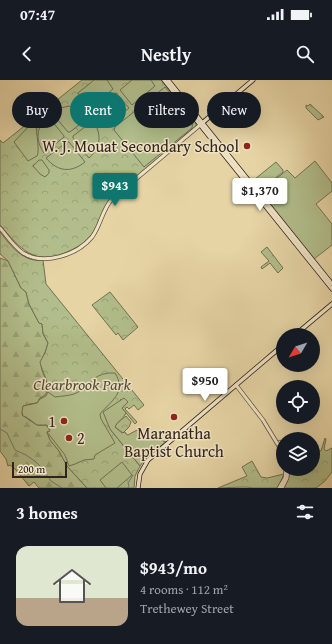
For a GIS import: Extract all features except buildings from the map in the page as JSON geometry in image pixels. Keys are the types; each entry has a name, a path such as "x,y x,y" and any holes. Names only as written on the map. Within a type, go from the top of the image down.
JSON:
{"main road":[{"path":"164,80 332,284"},
{"path":"168,80 178,92"},
{"path":"239,92 253,80"},
{"path":"207,119 199,119 201,124 332,289"},
{"path":"201,124 207,119"},
{"path":"303,328 332,304"},
{"path":"138,488 140,474 148,460 276,351"}],"street":[{"path":"0,228 18,249 27,255 38,258 52,258 74,250 85,243 94,233 105,209 112,199 201,124"},
{"path":"236,385 276,438"},
{"path":"273,434 276,440"},
{"path":"281,488 285,476"}],"green space":[{"path":"82,80 161,80 171,92 134,92 134,128 194,128 113,196 92,234 84,243 55,256 37,256 21,248 0,225 0,140 3,143 22,128 62,128 62,96"},
{"path":"94,80 107,80 113,89 109,92 79,92"},
{"path":"132,80 151,80 155,86 148,92 134,92 134,103 132,105 126,98 126,92 122,92 120,90"},
{"path":"165,87 169,92 159,92"},
{"path":"310,104 324,117 318,120 306,108 306,105 308,106"},
{"path":"70,106 70,128 75,128 70,132 68,132 62,125 62,108"},
{"path":"134,112 134,128 192,128 144,167 114,130 115,128 126,128 126,118"},
{"path":"27,128 36,128 37,156 28,161 14,142"},
{"path":"58,128 64,137 44,153 39,143 39,129"},
{"path":"84,128 97,128 99,136 98,145 89,158 73,138 73,136"},
{"path":"69,142 85,162 80,166 70,169 60,168 55,166 46,158"},
{"path":"39,160 42,160 49,170 49,173 45,177 33,166"},
{"path":"315,161 332,183 332,191 316,204 332,224 332,245 314,259 260,192 287,170 295,178"},
{"path":"276,162 283,172 263,188 255,179"},
{"name":"Clearbrook Park","path":"0,232 13,248 24,256 29,259 43,260 46,284 144,405 138,410 134,405 129,409 127,407 125,409 137,422 135,424 122,408 121,399 110,429 140,466 135,476 134,488 87,488 67,466 59,451 50,440 47,432 50,431 47,425 37,425 22,415 23,406 37,403 47,391 47,382 40,362 48,343 43,333 42,324 39,323 29,304 26,292 21,288 8,261 0,254"},
{"path":"267,247 283,268 278,273 270,263 262,269 261,267 269,261 261,252"},
{"path":"0,258 8,261 21,288 26,292 29,304 39,323 42,324 43,334 48,343 41,365 47,383 47,392 37,403 29,404 22,412 29,420 39,425 47,425 50,431 47,432 50,440 59,451 67,466 87,488 39,488 34,482 29,486 16,470 10,465 8,466 6,459 0,451"},
{"path":"110,292 138,327 123,340 118,333 116,335 92,305"},
{"path":"115,373 118,380 119,391 100,414 101,419 115,443 95,455 94,459 84,460 69,466 65,455 47,432 50,431 47,425 37,425 23,416 23,406 37,403 40,399 46,396 48,392 55,397 74,394 98,376"},
{"path":"124,398 128,402 122,408 126,413 115,427 122,433 125,432 128,435 137,430 146,439 155,432 163,441 166,442 146,458 140,466 110,429 103,412"},
{"path":"126,416 131,422 129,427 123,433 115,427 116,424"},
{"path":"325,438 324,449 326,451 332,448 332,472 325,481 316,488 284,488 288,476 320,476 321,451"},
{"path":"252,461 261,477 267,478 283,476 278,488 218,488 247,476 242,467"},
{"path":"122,462 132,475 117,488 106,488 100,480"}],"waterway":[{"path":"0,429 7,433 15,450 36,462 51,481 62,488"},
{"path":"128,488 128,483 133,475"}],"place":[{"name":"W. J. Mouat Secondary School","path":"247,146"},
{"name":"Maranatha Baptist Church","path":"174,417"},
{"name":"1","path":"64,421"},
{"name":"2","path":"69,438"}]}
